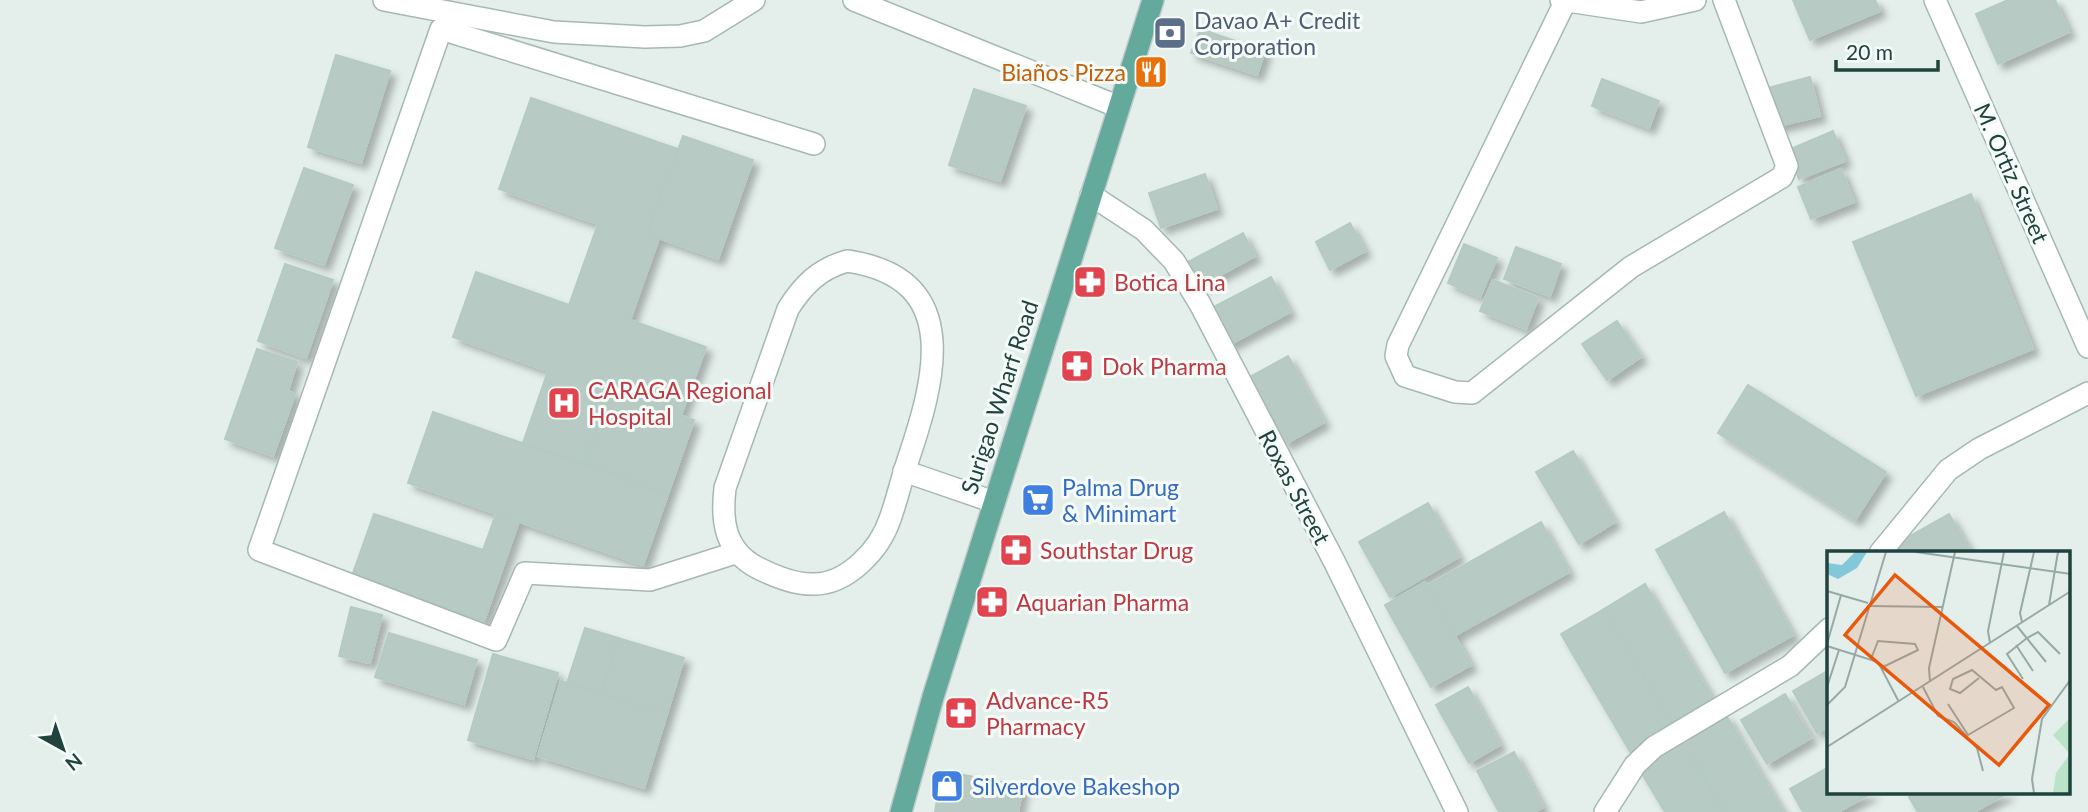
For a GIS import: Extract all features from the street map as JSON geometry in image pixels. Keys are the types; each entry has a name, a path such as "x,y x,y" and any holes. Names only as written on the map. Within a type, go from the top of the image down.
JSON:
{"main road":[{"name":"Surigao Wharf Road","path":"901,812 994,502 1153,0"}],"street":[{"path":"384,0 554,32 657,37 704,31 754,0"},
{"path":"854,0 1119,107"},
{"path":"1695,0 1641,12 1563,1 1398,345 1396,356 1405,376 1455,392 1472,393 1631,267 1782,177 1787,166 1724,0"},
{"name":"M. Ortiz Street","path":"1935,0 2088,347"},
{"path":"735,553 650,580 524,572 496,640 259,550 441,29 814,145"},
{"name":"Roxas Street","path":"1091,195 1144,230 1174,261 1200,304 1334,561 1457,812"},
{"path":"847,261 870,264 893,276 922,304 934,348 934,370 925,411 890,521 874,549 848,573 816,584 787,580 757,568 735,553 722,511 725,488 788,309 803,286 829,267 847,261"},
{"path":"1882,551 1948,470 1979,449 2088,393"},
{"path":"904,471 994,502"},
{"path":"1605,812 1635,765 1654,747 1790,666 1827,631"}],"building":[{"path":"1793,0 1875,0 1880,11 1810,40"},
{"path":"2008,0 2055,0 2069,32 1998,64 1976,14"},
{"path":"1200,29 1265,51 1257,75 1191,53"},
{"path":"336,55 390,71 361,163 308,147"},
{"path":"1810,77 1820,116 1774,127 1764,89"},
{"path":"1602,79 1659,101 1649,128 1592,106"},
{"path":"974,89 1026,106 1000,181 949,165"},
{"path":"531,98 678,149 647,234 659,238 630,320 706,347 681,415 611,391 585,465 523,443 548,371 453,337 476,272 569,305 598,224 499,189"},
{"path":"1833,131 1845,161 1799,179 1788,150"},
{"path":"683,136 753,160 718,259 647,234"},
{"path":"304,168 353,185 324,265 275,248"},
{"path":"1841,169 1854,202 1811,219 1798,187"},
{"path":"1205,174 1217,209 1161,228 1149,193"},
{"path":"1971,194 2033,349 1916,396 1853,242"},
{"path":"1350,223 1365,251 1330,270 1316,242"},
{"path":"1243,233 1255,256 1200,286 1188,262"},
{"path":"1464,244 1497,258 1480,297 1448,283"},
{"path":"1516,247 1561,264 1550,296 1504,279"},
{"path":"285,264 333,280 306,358 258,341"},
{"path":"1271,277 1290,312 1227,346 1208,310"},
{"path":"1493,280 1538,298 1526,329 1480,311"},
{"path":"1617,321 1641,357 1607,380 1582,344"},
{"path":"257,349 297,362 288,391 295,394 273,456 225,439"},
{"path":"1288,356 1324,422 1285,444 1250,377"},
{"path":"1748,385 1886,472 1855,520 1718,433"},
{"path":"611,391 694,420 668,494 585,465"},
{"path":"433,412 668,494 643,565 408,483"},
{"path":"1573,451 1615,522 1579,544 1536,472"},
{"path":"1428,503 1459,557 1390,597 1359,542"},
{"path":"1724,512 1793,635 1725,673 1656,550"},
{"path":"374,514 483,550 496,514 519,521 484,621 352,576"},
{"path":"1949,514 1970,551 1888,551 1887,549"},
{"path":"1541,522 1569,572 1454,636 1427,586"},
{"path":"1425,582 1471,665 1431,687 1385,605"},
{"path":"1645,584 1715,703 1674,727 1604,609"},
{"path":"351,607 382,615 370,663 339,656"},
{"path":"1604,609 1674,727 1631,753 1561,634"},
{"path":"585,628 618,638 601,694 567,683"},
{"path":"389,633 477,660 464,704 375,677"},
{"path":"618,638 684,658 667,714 601,694"},
{"path":"493,654 558,673 533,759 468,740"},
{"path":"1827,671 1827,728 1817,733 1793,691"},
{"path":"561,681 667,714 644,788 538,756"},
{"path":"1468,687 1500,745 1469,763 1436,705"},
{"path":"1785,694 1811,738 1767,764 1741,720"},
{"path":"1726,715 1783,812 1726,812 1682,739"},
{"path":"1681,741 1724,812 1665,812 1638,767"},
{"path":"1514,752 1543,807 1534,812 1499,812 1477,771"},
{"path":"1827,768 1827,794 1870,794 1838,812 1803,812 1790,789"},
{"path":"942,771 1023,786 1018,812 935,812"},
{"path":"1914,794 2006,794 1974,812 1918,812 1909,797"}],"place":[{"name":"Davao A+ Credit Corporation","path":"1170,33"},
{"name":"Biaños Pizza","path":"1151,72"},
{"name":"Botica Lina","path":"1090,282"},
{"name":"Dok Pharma","path":"1077,366"},
{"name":"CARAGA Regional Hospital","path":"564,403"},
{"name":"Palma Drug & Minimart","path":"1038,500"},
{"name":"Southstar Drug","path":"1016,550"},
{"name":"Aquarian Pharma","path":"992,602"},
{"name":"Advance-R5 Pharmacy","path":"961,713"},
{"name":"Silverdove Bakeshop","path":"947,786"}]}
